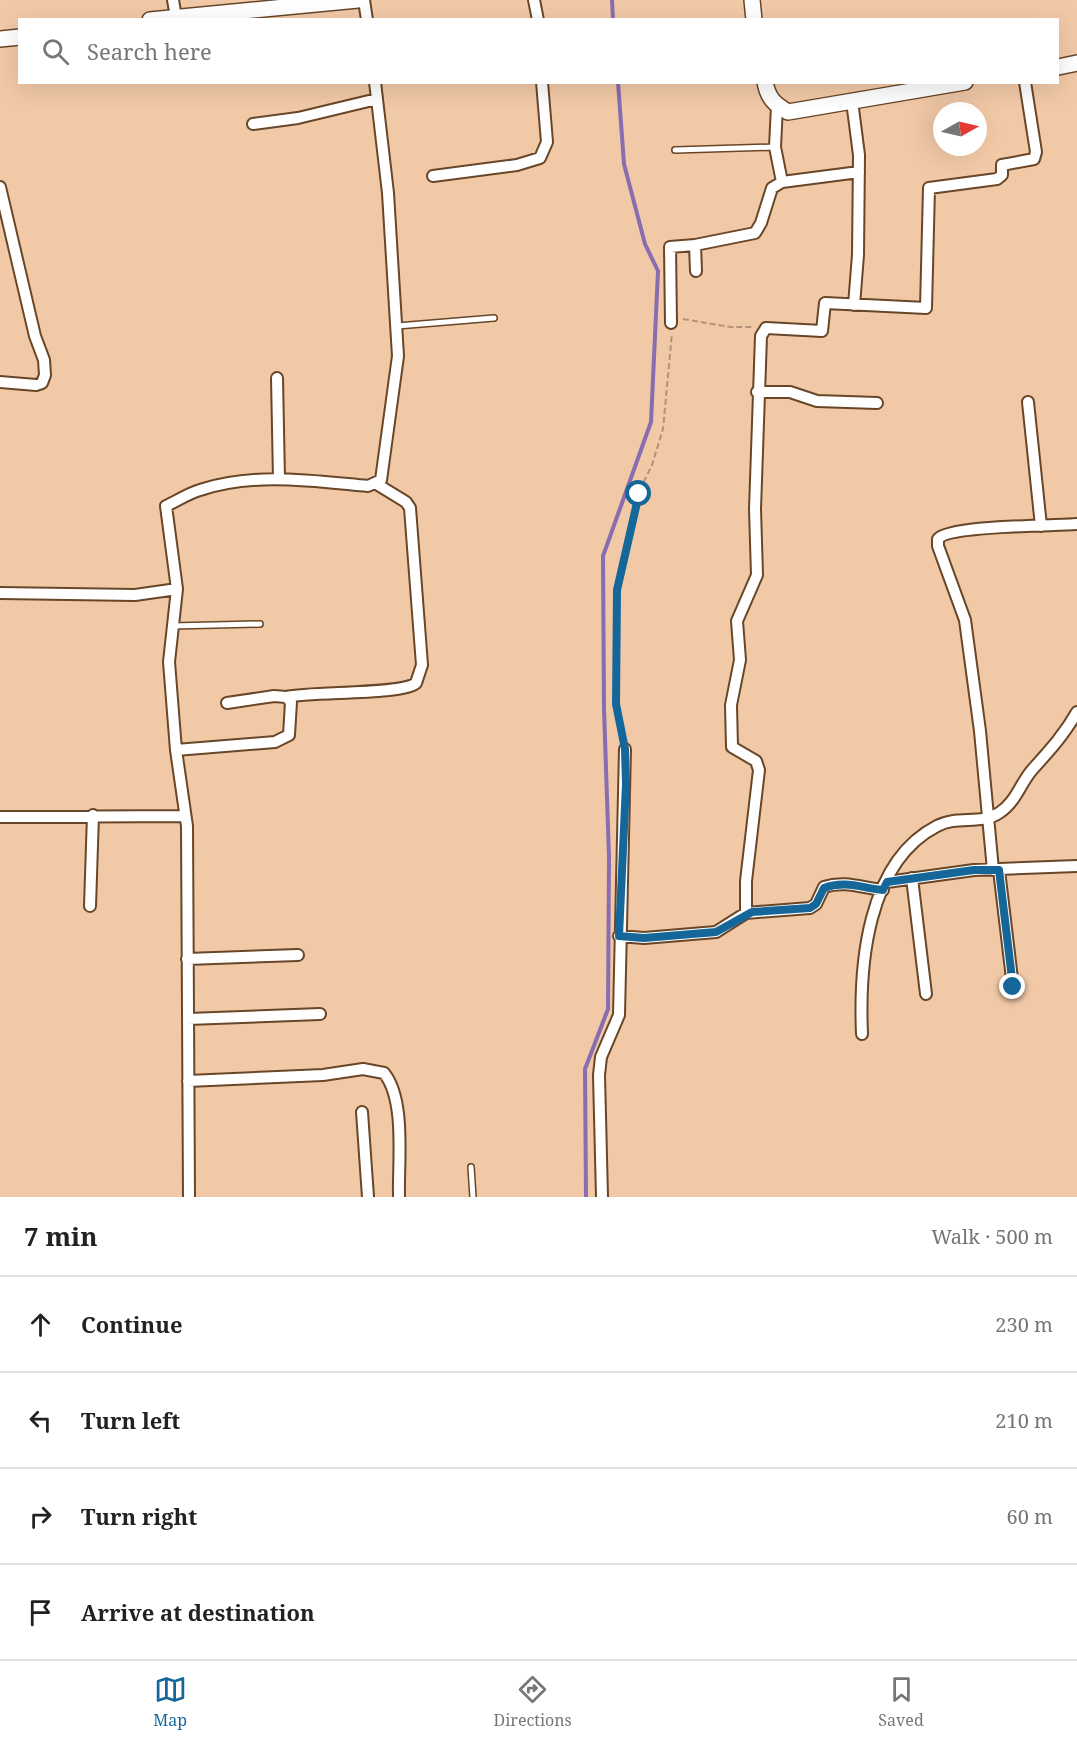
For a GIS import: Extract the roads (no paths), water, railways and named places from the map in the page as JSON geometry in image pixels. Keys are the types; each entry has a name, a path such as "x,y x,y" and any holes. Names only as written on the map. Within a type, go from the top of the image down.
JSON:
{"street":[{"path":"173,0 176,17"},
{"path":"167,18 285,3 358,0"},
{"path":"364,0 367,18"},
{"path":"534,0 538,18"},
{"path":"752,0 754,18"},
{"path":"0,39 18,37"},
{"path":"1059,67 1077,63"},
{"path":"189,1197 185,816 176,750 169,662 177,588 166,524 166,506 200,490 252,480 279,479 368,486 381,480 398,356 388,193 375,84"},
{"path":"433,176 517,165 540,158 545,153 547,142 542,84"},
{"path":"765,84 768,96 777,106 788,112 953,84"},
{"path":"747,913 746,881 759,770 756,761 732,747 731,705 740,660 737,621 757,575 755,509 757,392 761,336 766,328 822,330 825,303 926,308 929,188 997,179 1002,176 1002,165 1034,159 1036,152 1025,84"},
{"path":"253,124 298,118 377,99"},
{"path":"852,101 859,172 854,305"},
{"path":"777,106 775,147 783,182"},
{"path":"671,323 670,247 695,245 755,232 761,223 772,188 783,182 859,172"},
{"path":"0,187 35,336 44,360 45,375 42,383 36,385 0,382"},
{"path":"695,245 696,271"},
{"path":"277,378 279,479"},
{"path":"757,392 790,392 817,401 877,402"},
{"path":"1028,402 1041,526"},
{"path":"227,703 318,692 401,689 416,683 422,665 411,508 406,502 375,483"},
{"path":"1013,987 988,818 980,731 965,620 938,546 938,539 949,532 1077,524"},
{"path":"0,593 135,595 177,588"},
{"path":"176,750 284,739 289,735 291,725 291,702 286,697"},
{"path":"862,1034 860,992 873,911 904,851 921,834 957,818 988,818 999,813 1016,797 1031,772 1063,736 1077,712"},
{"path":"602,1197 599,1075 601,1058 619,1015 625,749"},
{"path":"90,906 93,815"},
{"path":"0,817 185,816"},
{"path":"619,936 644,938 716,932 747,913 810,908 816,904 824,888 831,885 847,883 885,886 912,878 996,870 1077,866"},
{"path":"912,878 926,994"},
{"path":"188,958 298,955"},
{"path":"188,1020 320,1014"},
{"path":"188,1081 323,1075 363,1069 384,1073 392,1083 397,1108 399,1197"},
{"path":"363,1112 368,1197"}],"lane":[{"path":"675,150 775,147"},
{"path":"396,326 494,318"},
{"path":"172,626 260,624"},
{"path":"471,1167 473,1197"}],"waterway":[{"path":"612,0 613,18"},
{"path":"586,1197 585,1069 608,1009 609,857 604,709 603,556 651,422 658,271 645,244 624,164 618,84"}]}
